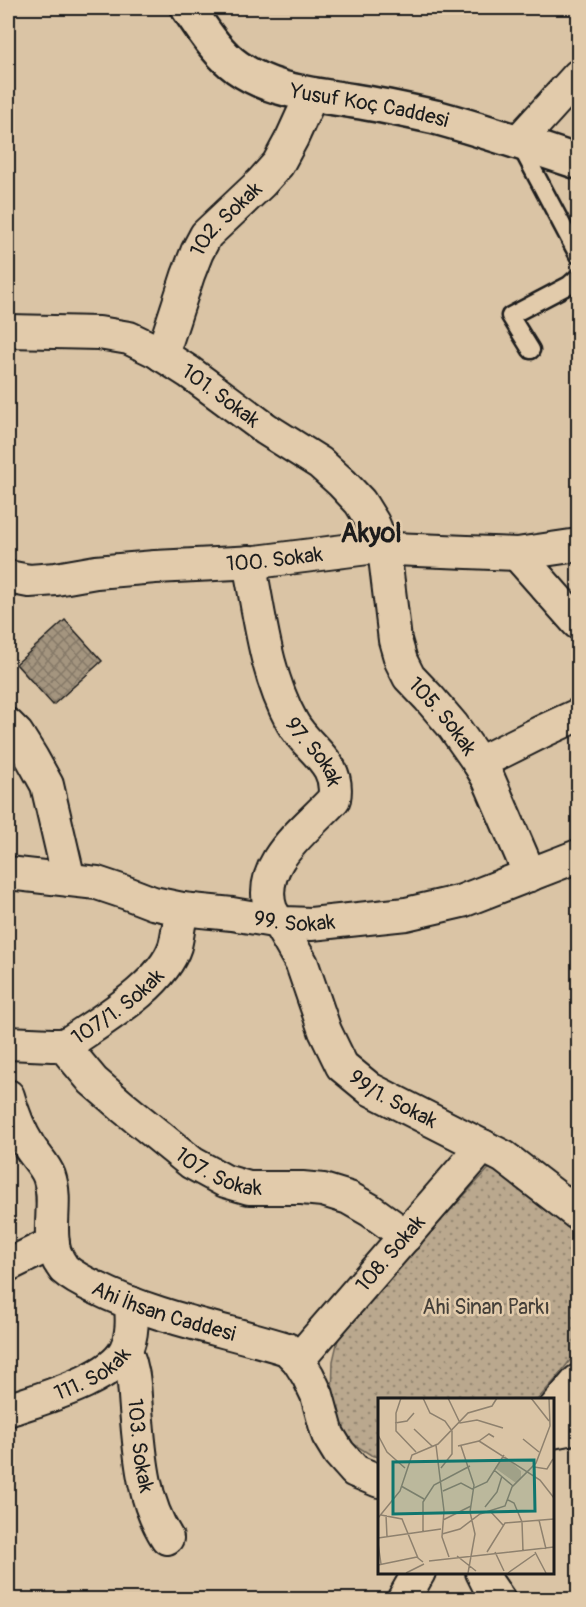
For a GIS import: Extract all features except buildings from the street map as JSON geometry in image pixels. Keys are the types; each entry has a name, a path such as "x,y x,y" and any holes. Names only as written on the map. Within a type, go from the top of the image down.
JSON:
{"street":[{"name":"Yusuf Koç Caddesi","path":"188,8 223,56 264,83 286,90 434,117 579,162"},
{"path":"518,142 579,76"},
{"name":"102. Sokak","path":"162,355 188,275 206,235 278,164 312,94"},
{"name":"101. Sokak","path":"8,332 99,333 129,338 162,355 189,372 266,429 320,463 360,502 373,523 384,549"},
{"name":"100. Sokak","path":"8,577 29,580 155,567 249,562 368,548 517,554 579,545"},
{"name":"105. Sokak","path":"384,549 394,640 401,661 409,677 453,726 479,763 489,780 530,875"},
{"path":"517,554 579,623"},
{"name":"97. Sokak","path":"249,562 268,659 276,686 293,725 329,767 336,788 334,799 283,851 270,879 268,900 278,921"},
{"path":"479,763 579,716"},
{"path":"8,725 17,734 47,785 69,880"},
{"name":"99. Sokak","path":"8,873 97,883 153,903 182,909 311,924 406,914 462,901 579,856"},
{"name":"107/1. Sokak","path":"8,1043 63,1045 142,991 167,963 174,946 182,909"},
{"name":"99/1. Sokak","path":"278,921 302,964 325,1031 342,1066 370,1089 504,1157 579,1214"},
{"name":"107. Sokak","path":"63,1045 93,1081 192,1163 225,1181 249,1188 322,1190 348,1198 370,1210 406,1236"},
{"name":"Ahi İhsan Caddesi","path":"8,1099 15,1120 49,1175 52,1188 53,1243 55,1255 64,1269 79,1280 114,1297 154,1311 287,1349 298,1360 308,1376 317,1395 328,1435 339,1453 355,1471 378,1480"},
{"name":"108. Sokak","path":"298,1360 483,1146"},
{"path":"8,1264 53,1243"},
{"name":"111. Sokak","path":"8,1410 84,1382 102,1373 116,1362 126,1351 130,1336 131,1303"},
{"name":"103. Sokak","path":"126,1351 134,1378 143,1476 158,1524 167,1538"},
{"path":"553,1411 579,1381"},
{"path":"553,1432 579,1427"},
{"path":"403,1599 417,1574"},
{"path":"483,1574 499,1599"}],"lane":[{"path":"518,142 579,255"},
{"path":"531,350 510,316 569,285 579,277"}],"green space":[{"name":"Ahi Sinan Parkı","path":"497,1160 578,1229 578,1350 539,1398 378,1398 378,1457 371,1455 352,1443 338,1424 332,1397 333,1361 339,1335 350,1318"}],"district":[{"name":"Akyol","path":"371,533"}]}
